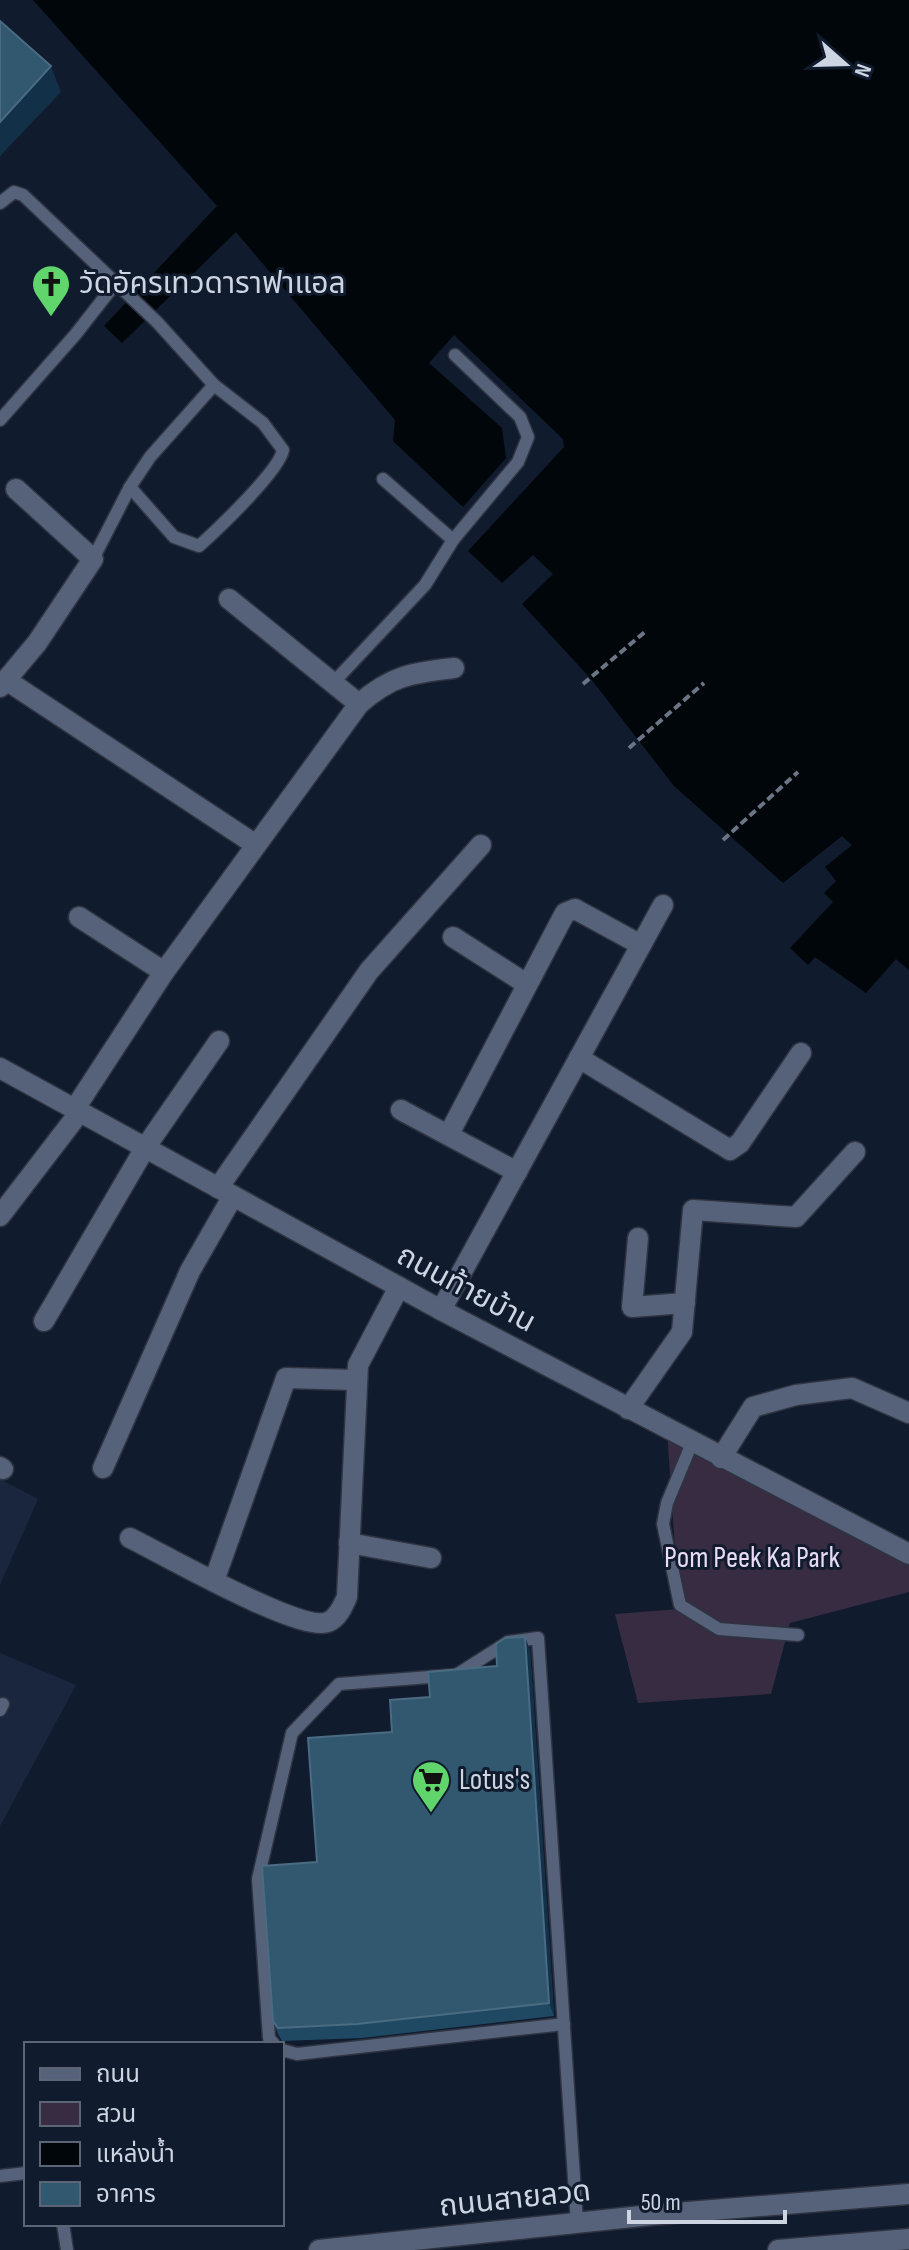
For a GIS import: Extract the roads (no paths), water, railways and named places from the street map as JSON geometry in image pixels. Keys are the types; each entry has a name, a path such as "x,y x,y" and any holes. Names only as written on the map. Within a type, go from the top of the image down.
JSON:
{"street":[{"path":"16,489 93,559 37,643 3,683 256,845"},
{"path":"229,599 359,704"},
{"path":"0,1216 77,1111 164,972 359,704 379,687 405,674 454,668"},
{"path":"103,1468 225,1192 369,971 481,845"},
{"path":"441,1310 663,905"},
{"path":"449,1134 525,983 570,909 641,945"},
{"path":"79,917 164,972"},
{"path":"453,937 525,983"},
{"path":"44,1321 145,1148 219,1041"},
{"path":"579,1058 730,1150 740,1143 801,1053"},
{"name":"ถนนท้ายบ้าน","path":"0,1068 441,1310 909,1554"},
{"path":"401,1110 517,1172"},
{"path":"628,1409 682,1332 693,1210 796,1217 855,1152"},
{"path":"638,1238 632,1307 685,1303"},
{"path":"130,1538 305,1623 328,1622 339,1612 347,1597 358,1365 399,1287"},
{"path":"214,1581 286,1378 356,1380"},
{"path":"721,1458 753,1407 796,1395 852,1388 909,1413"},
{"path":"349,1543 431,1558"},
{"name":"ถนนสายลวด","path":"319,2250 577,2223 909,2194"},
{"path":"778,2250 900,2243"}],"lane":[{"path":"0,203 14,192 23,195 157,322 214,385 263,423 283,450 279,461 199,546 174,537 130,487"},
{"path":"0,420 119,287"},
{"path":"333,683 425,585 453,540 518,462 528,437 520,417 455,355"},
{"path":"93,559 130,487 150,457 214,385"},
{"path":"383,479 453,540"},
{"path":"692,1443 667,1503 663,1524 680,1605 719,1629 798,1635"},
{"path":"272,2042 269,2038 258,1879 292,1733 339,1684 456,1675 508,1642 538,1638 577,2223"},
{"path":"284,2051 297,2054 564,2024"},
{"path":"0,2176 24,2173"},
{"path":"63,2226 67,2250"}],"water":[{"path":"33,0 909,0 909,970 896,959 866,993 815,957 808,965 790,948 833,902 824,893 836,881 825,867 852,845 842,836 783,883 674,786 591,679 522,604 553,574 533,555 502,583 468,551 564,447 563,439 454,335 429,363 502,428 506,458 463,507 393,441 395,420 236,232 122,343 104,326 217,206"}],"place":[{"name":"วัดอัครเทวดาราฟาแอล","path":"51,318"},
{"name":"Lotus's","path":"431,1814"}],"park label":[{"name":"Pom Peek Ka Park","path":"752,1558"}]}
